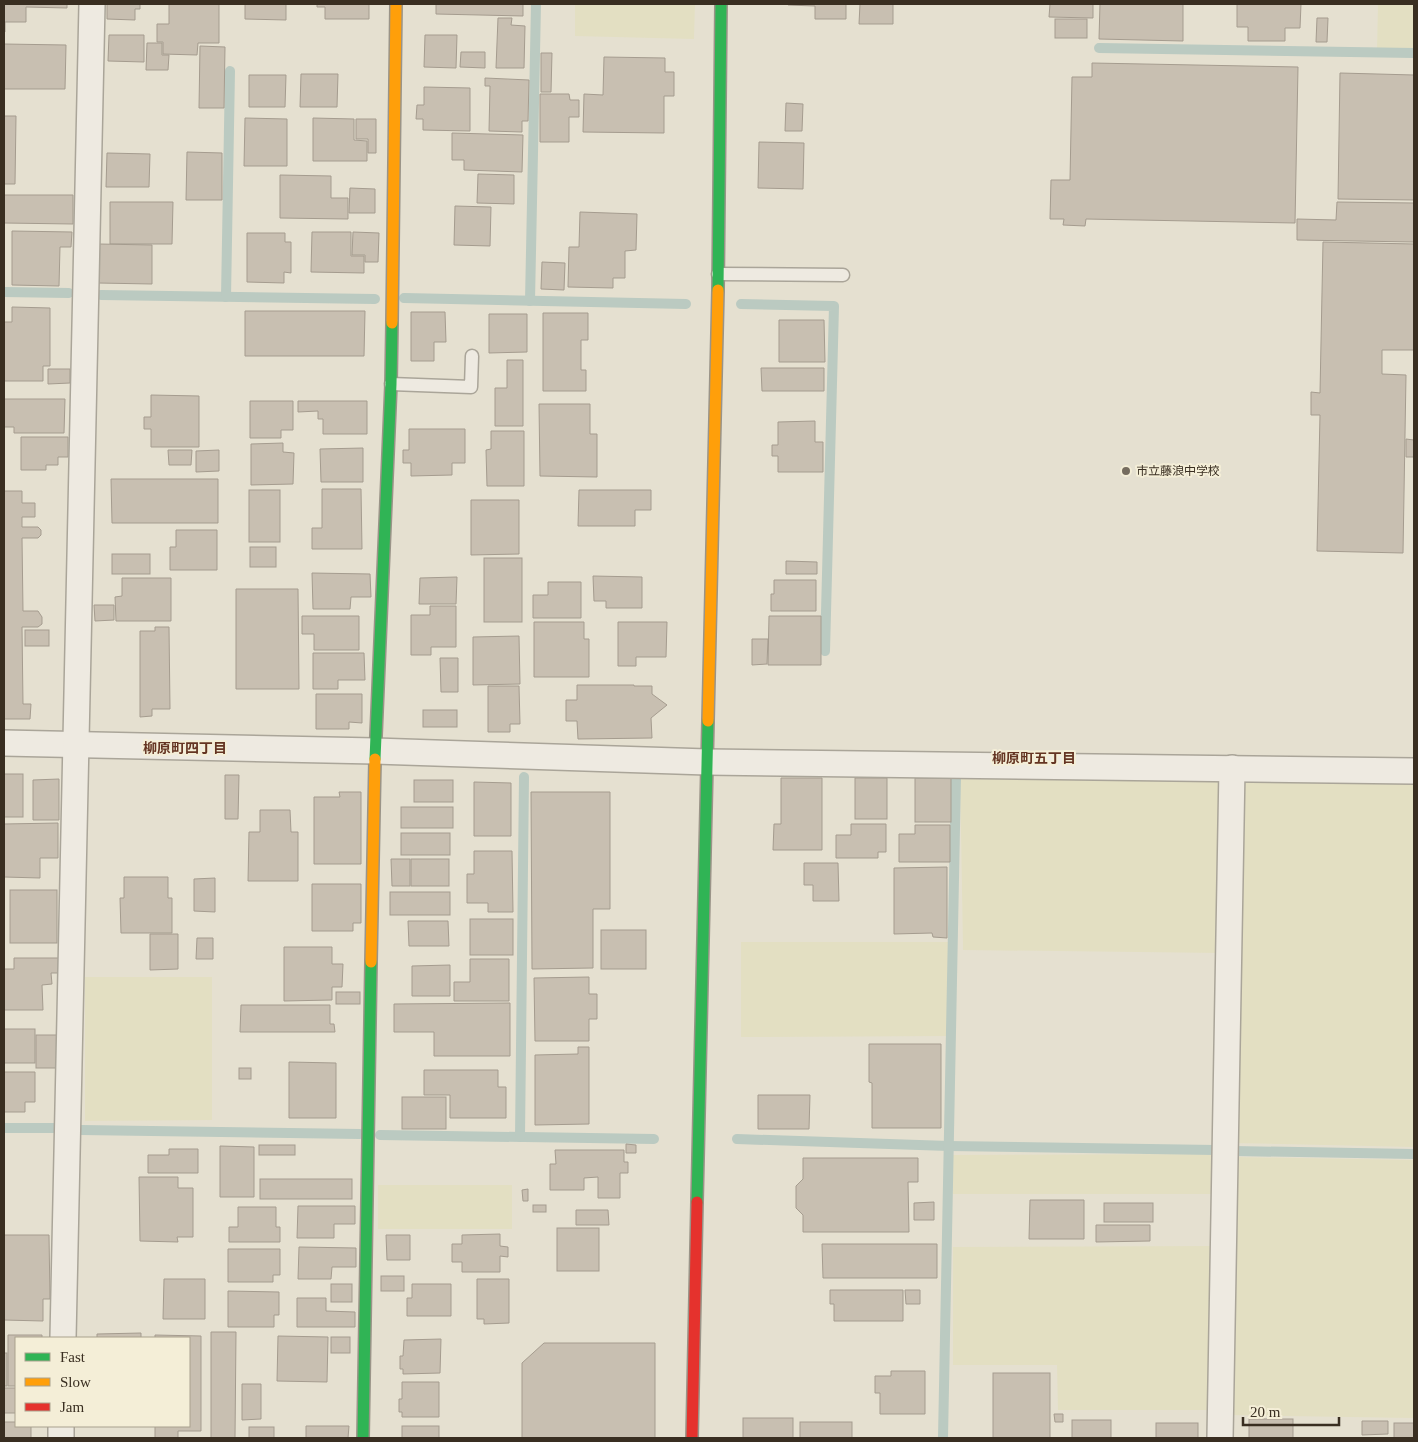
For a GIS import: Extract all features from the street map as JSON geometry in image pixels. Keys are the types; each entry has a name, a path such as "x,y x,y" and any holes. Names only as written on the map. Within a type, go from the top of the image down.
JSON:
{"street":[{"path":"63,1337 92,4"},
{"path":"363,1438 375,750 391,384 396,4"},
{"path":"692,1438 718,274 721,4"},
{"path":"4,743 375,750 707,762 1414,770"},
{"path":"1220,1438 1232,768"}],"lane":[{"path":"718,274 843,275"},
{"path":"391,384 471,387 472,356"}],"shaded area":[{"path":"575,4 695,4 694,39 575,36"},
{"path":"1378,4 1414,4 1414,50 1377,49"},
{"path":"960,773 1218,776 1226,786 1222,953 963,950"},
{"path":"1244,780 1414,781 1414,1147 1233,1143 1238,788"},
{"path":"741,942 948,942 948,1036 741,1037"},
{"path":"85,977 212,977 212,1120 85,1121"},
{"path":"1216,1154 1216,1194 953,1194 953,1155"},
{"path":"1234,1157 1414,1160 1414,1418 1229,1415"},
{"path":"378,1185 512,1185 512,1229 378,1229"},
{"path":"1214,1246 1215,1410 1058,1410 1057,1365 953,1365 953,1247"}],"building":[{"path":"4,4 67,4 67,8 26,7 26,22 5,22 4,32"},
{"path":"107,4 140,4 140,9 135,9 135,20 107,19"},
{"path":"169,4 219,4 219,43 198,43 197,55 163,54 163,42 157,42 157,24 169,24"},
{"path":"245,4 286,4 286,20 245,19"},
{"path":"317,4 369,4 369,19 325,19 325,7 317,7"},
{"path":"436,4 523,4 523,16 436,14"},
{"path":"788,4 846,4 846,19 815,19 815,6"},
{"path":"860,4 893,4 893,24 859,24"},
{"path":"1050,4 1093,4 1093,18 1049,17"},
{"path":"1100,4 1183,4 1183,41 1099,39"},
{"path":"1237,4 1301,4 1300,28 1285,28 1285,41 1248,41 1248,27 1237,27"},
{"path":"498,18 512,18 511,25 525,26 524,68 496,68"},
{"path":"1317,18 1328,18 1327,42 1316,42"},
{"path":"1055,19 1087,19 1087,38 1055,38"},
{"path":"109,35 144,35 144,62 108,61"},
{"path":"425,35 457,35 456,68 424,67"},
{"path":"147,43 162,43 162,55 169,55 168,70 146,70"},
{"path":"4,44 66,45 65,89 4,89"},
{"path":"200,46 225,47 224,108 199,108"},
{"path":"461,52 485,52 485,68 460,67"},
{"path":"541,53 552,53 551,92 541,92"},
{"path":"604,57 665,58 665,72 674,72 674,96 664,96 664,133 583,132 584,94 603,95"},
{"path":"1092,63 1298,67 1295,223 1086,219 1085,226 1063,225 1064,219 1050,219 1051,180 1070,180 1072,77 1092,77"},
{"path":"1340,73 1414,75 1414,200 1338,199"},
{"path":"301,74 338,74 337,107 300,107"},
{"path":"249,75 286,75 285,107 249,107"},
{"path":"485,78 529,80 528,121 522,121 522,132 489,131 490,86 485,86"},
{"path":"424,87 470,88 470,131 423,130 423,119 416,119 417,105 424,105"},
{"path":"540,94 569,94 570,100 579,100 579,117 569,117 569,142 540,142"},
{"path":"786,103 803,104 802,131 785,131"},
{"path":"4,116 16,116 15,184 4,184"},
{"path":"245,118 287,119 287,166 244,166"},
{"path":"313,118 354,119 354,140 367,141 367,161 313,161"},
{"path":"356,119 376,119 376,153 368,153 368,139 356,139"},
{"path":"452,133 523,135 522,172 464,170 464,160 452,160"},
{"path":"759,142 804,143 803,189 758,188"},
{"path":"187,152 222,153 222,200 186,200"},
{"path":"107,153 150,154 149,187 106,187"},
{"path":"478,174 514,175 514,204 477,203"},
{"path":"280,175 331,176 331,198 348,198 348,219 280,218"},
{"path":"350,188 375,189 375,213 349,213"},
{"path":"4,195 73,195 73,224 4,223"},
{"path":"110,202 173,202 172,244 110,244"},
{"path":"1337,202 1414,203 1414,242 1297,240 1297,219 1336,220"},
{"path":"455,206 491,207 490,246 454,245"},
{"path":"580,212 637,214 636,250 625,251 625,278 613,278 613,288 568,287 569,247 579,247"},
{"path":"12,231 72,232 71,247 60,247 59,286 12,285"},
{"path":"312,232 351,232 351,256 364,256 364,273 311,272"},
{"path":"353,232 379,233 378,262 365,262 365,255 352,255"},
{"path":"247,233 285,233 285,242 291,242 291,273 284,272 284,283 247,282"},
{"path":"1323,242 1414,244 1414,350 1382,350 1382,374 1406,375 1403,553 1317,551 1320,415 1311,415 1311,392 1320,393"},
{"path":"99,244 152,245 152,284 98,283"},
{"path":"542,262 565,263 564,290 541,289"},
{"path":"12,307 50,308 50,366 43,366 43,381 4,381 4,322 12,322"},
{"path":"245,311 365,311 364,356 245,356"},
{"path":"411,312 445,312 446,342 434,342 434,361 411,361"},
{"path":"543,313 588,313 588,340 581,340 581,370 586,370 586,391 543,391"},
{"path":"489,314 527,314 527,352 489,353"},
{"path":"779,320 824,320 825,362 779,362"},
{"path":"507,360 523,360 523,426 495,426 495,388 507,388"},
{"path":"761,368 824,368 824,391 762,391"},
{"path":"48,369 70,369 70,383 48,384"},
{"path":"151,395 199,396 199,447 151,447 151,429 144,429 144,417 151,417"},
{"path":"4,399 65,399 64,433 14,433 14,427 4,427"},
{"path":"250,401 293,401 293,430 281,430 281,438 250,438"},
{"path":"298,401 367,401 367,434 323,434 323,419 318,419 318,411 298,412"},
{"path":"539,404 590,404 590,434 597,434 597,477 540,476"},
{"path":"815,421 815,442 823,442 823,472 778,472 778,456 772,456 772,445 778,445 778,422"},
{"path":"409,429 465,429 465,463 452,463 452,475 411,476 411,463 403,463 403,450 409,450"},
{"path":"491,431 524,431 524,486 487,486 486,450 491,449"},
{"path":"21,437 68,437 68,457 58,457 58,465 46,465 46,470 21,470"},
{"path":"1406,439 1414,440 1414,457 1406,457"},
{"path":"283,443 283,452 294,453 293,484 251,485 251,444"},
{"path":"363,448 363,482 321,482 320,449"},
{"path":"168,450 192,450 191,465 169,465"},
{"path":"219,450 219,471 196,472 196,451"},
{"path":"111,479 218,479 218,523 112,523"},
{"path":"322,489 361,489 362,549 312,549 312,528 322,528"},
{"path":"249,490 280,490 280,542 249,542"},
{"path":"579,490 651,490 651,510 635,510 635,526 578,526"},
{"path":"4,491 22,491 22,503 35,503 35,517 22,517 22,527 38,527 41,530 41,535 38,538 22,538 23,611 38,611 42,617 42,624 38,627 22,627 23,704 31,704 30,719 4,719"},
{"path":"471,500 519,500 519,554 471,555"},
{"path":"176,530 217,530 217,570 170,570 170,547 176,547"},
{"path":"250,547 276,547 276,567 250,567"},
{"path":"112,554 150,554 150,574 112,574"},
{"path":"484,558 522,558 522,622 484,622"},
{"path":"786,561 817,562 817,574 786,574"},
{"path":"312,573 370,574 371,597 351,597 350,609 313,609"},
{"path":"593,576 642,577 642,608 606,608 606,601 594,601"},
{"path":"457,577 456,604 419,604 420,578"},
{"path":"122,578 171,578 171,621 116,621 115,597 122,596"},
{"path":"774,580 816,580 816,611 771,611 771,594 774,594"},
{"path":"548,582 581,582 581,618 533,618 533,595 548,595"},
{"path":"236,589 298,589 299,689 236,689"},
{"path":"94,605 114,605 114,620 95,621"},
{"path":"430,606 456,606 456,647 431,647 431,655 411,655 411,615 430,615"},
{"path":"302,616 359,616 359,650 314,650 314,634 302,634"},
{"path":"769,616 821,616 821,665 768,665"},
{"path":"534,622 584,622 584,639 589,639 589,677 534,677"},
{"path":"618,622 667,622 666,657 636,657 636,666 618,666"},
{"path":"155,627 169,627 170,709 152,709 152,716 140,717 140,631 155,631"},
{"path":"25,630 49,630 49,646 25,646"},
{"path":"519,636 520,684 473,685 473,637"},
{"path":"752,639 768,639 767,664 752,665"},
{"path":"313,653 364,653 365,680 338,680 338,689 313,689"},
{"path":"440,658 458,658 458,692 441,692"},
{"path":"577,685 652,686 652,694 667,705 651,718 652,738 578,739 577,721 566,721 566,700 577,700"},
{"path":"488,686 519,686 520,724 510,724 510,732 488,732"},
{"path":"316,694 362,694 362,723 349,722 349,729 316,729"},
{"path":"423,710 457,710 457,727 423,727"},
{"path":"4,774 23,774 23,817 4,817"},
{"path":"225,775 239,775 238,819 225,819"},
{"path":"781,778 822,778 822,850 773,850 774,824 781,824"},
{"path":"855,778 887,778 887,819 855,819"},
{"path":"915,778 951,778 951,822 915,822"},
{"path":"59,779 59,820 33,820 33,780"},
{"path":"414,780 453,780 453,802 414,802"},
{"path":"474,782 511,783 511,836 474,836"},
{"path":"339,792 361,792 361,864 314,864 314,797 340,797"},
{"path":"531,792 610,792 610,909 593,909 593,968 532,969"},
{"path":"401,807 453,807 453,828 401,828"},
{"path":"260,810 290,810 291,832 298,832 298,881 248,881 249,832 260,832"},
{"path":"58,823 58,858 40,858 40,878 4,877 4,824"},
{"path":"851,824 886,824 886,852 878,852 878,858 836,858 836,835 851,835"},
{"path":"915,825 950,825 950,862 899,862 899,834 915,834"},
{"path":"401,833 450,833 450,855 401,855"},
{"path":"474,851 512,851 513,912 488,912 488,903 467,903 467,874 474,874"},
{"path":"391,859 410,859 410,886 392,886"},
{"path":"411,859 449,859 449,886 411,886"},
{"path":"804,863 838,863 839,901 813,901 813,885 804,885"},
{"path":"947,867 947,938 933,937 932,933 894,934 894,868"},
{"path":"124,877 168,877 168,898 172,898 172,933 121,933 120,898 124,898"},
{"path":"215,878 215,912 194,911 194,879"},
{"path":"312,884 361,884 361,923 353,923 353,931 312,931"},
{"path":"10,890 57,890 57,943 10,943"},
{"path":"390,892 450,892 450,915 390,915"},
{"path":"470,919 513,919 513,955 470,955"},
{"path":"408,921 448,921 449,946 409,946"},
{"path":"601,930 646,930 646,969 601,969"},
{"path":"150,934 178,934 178,969 150,970"},
{"path":"197,938 213,938 213,959 196,959"},
{"path":"284,947 332,947 332,964 343,964 342,987 332,987 332,1000 284,1001"},
{"path":"14,958 60,958 59,973 51,973 52,984 42,985 43,1010 4,1010 4,969 14,969"},
{"path":"470,959 509,959 509,1001 454,1001 454,982 470,982"},
{"path":"450,965 450,996 412,996 412,966"},
{"path":"589,977 589,994 597,994 597,1019 589,1019 589,1041 535,1041 534,978"},
{"path":"336,992 360,992 360,1004 336,1004"},
{"path":"510,1003 510,1056 434,1056 434,1032 394,1032 394,1004"},
{"path":"241,1005 330,1005 330,1024 334,1024 335,1032 240,1032"},
{"path":"4,1029 35,1029 35,1063 4,1063"},
{"path":"36,1035 57,1035 57,1068 36,1068"},
{"path":"869,1044 941,1044 941,1128 872,1128 872,1083 869,1082"},
{"path":"578,1047 589,1047 589,1124 535,1125 535,1055 578,1054"},
{"path":"289,1062 336,1063 336,1118 289,1118"},
{"path":"239,1068 251,1068 251,1079 239,1079"},
{"path":"424,1070 498,1070 498,1087 506,1087 506,1118 450,1118 450,1095 424,1095"},
{"path":"4,1072 35,1072 35,1102 25,1102 25,1112 4,1112"},
{"path":"758,1095 810,1095 809,1129 758,1129"},
{"path":"402,1097 446,1097 446,1129 402,1129"},
{"path":"626,1144 636,1145 636,1153 626,1153"},
{"path":"259,1145 295,1145 295,1155 259,1155"},
{"path":"220,1146 254,1147 254,1197 220,1197"},
{"path":"169,1149 198,1149 198,1173 148,1173 148,1155 169,1155"},
{"path":"555,1150 624,1150 624,1162 628,1162 628,1173 620,1173 620,1198 598,1198 598,1177 584,1178 584,1190 550,1190 550,1164 556,1164"},
{"path":"803,1158 918,1158 918,1182 908,1182 909,1232 803,1232 803,1215 796,1208 796,1186 803,1179"},
{"path":"139,1177 178,1177 178,1188 193,1188 193,1237 177,1237 178,1242 140,1241"},
{"path":"260,1179 352,1179 352,1199 260,1199"},
{"path":"528,1189 528,1201 523,1201 522,1190"},
{"path":"1030,1200 1084,1200 1084,1239 1029,1239"},
{"path":"934,1202 934,1220 914,1220 914,1203"},
{"path":"1104,1203 1153,1203 1153,1222 1104,1222"},
{"path":"533,1205 546,1205 546,1212 533,1212"},
{"path":"298,1206 355,1206 355,1224 334,1224 334,1238 297,1238"},
{"path":"238,1207 276,1207 276,1227 280,1227 280,1242 229,1242 229,1227 238,1227"},
{"path":"576,1210 608,1210 609,1225 576,1225"},
{"path":"1096,1225 1150,1225 1150,1241 1096,1242"},
{"path":"557,1228 599,1228 599,1271 557,1271"},
{"path":"500,1234 500,1246 508,1247 508,1257 500,1256 500,1272 462,1272 462,1262 452,1262 452,1244 462,1244 462,1235"},
{"path":"4,1235 49,1235 50,1299 43,1299 43,1321 4,1320"},
{"path":"386,1235 410,1235 410,1260 387,1260"},
{"path":"822,1244 937,1244 937,1278 823,1278"},
{"path":"299,1247 356,1248 356,1267 332,1267 331,1279 298,1279"},
{"path":"228,1249 280,1249 280,1275 273,1275 273,1282 228,1282"},
{"path":"381,1276 404,1276 404,1291 381,1291"},
{"path":"164,1279 205,1279 205,1319 163,1319"},
{"path":"477,1279 509,1279 509,1323 484,1324 484,1319 477,1319"},
{"path":"331,1284 352,1284 352,1302 331,1302"},
{"path":"412,1284 451,1284 451,1316 407,1316 407,1298 412,1298"},
{"path":"830,1290 903,1290 903,1321 834,1321 834,1304 830,1304"},
{"path":"905,1290 920,1290 920,1304 906,1304"},
{"path":"228,1291 279,1292 279,1315 274,1315 274,1327 228,1327"},
{"path":"297,1298 326,1298 326,1311 355,1312 355,1327 297,1327"},
{"path":"211,1332 236,1332 235,1438 211,1438"},
{"path":"141,1333 141,1337 97,1337 97,1334"},
{"path":"8,1335 42,1335 42,1337 15,1337 15,1386 8,1386"},
{"path":"155,1335 201,1336 201,1431 178,1431 178,1438 155,1438 155,1427 190,1427 190,1337 155,1337"},
{"path":"278,1336 328,1337 327,1382 277,1381"},
{"path":"331,1337 350,1337 350,1353 331,1353"},
{"path":"441,1339 440,1373 403,1374 403,1369 400,1369 400,1356 403,1356 404,1340"},
{"path":"544,1343 655,1343 655,1438 522,1438 522,1363"},
{"path":"4,1353 7,1353 7,1386 4,1386"},
{"path":"891,1371 925,1371 925,1414 880,1414 880,1393 875,1393 875,1376 891,1376"},
{"path":"993,1373 1050,1373 1050,1438 993,1438"},
{"path":"402,1382 439,1382 439,1417 402,1417 402,1412 399,1412 399,1399 402,1399"},
{"path":"242,1384 261,1384 261,1419 242,1420"},
{"path":"4,1388 15,1388 15,1413 4,1413"},
{"path":"1054,1414 1063,1414 1063,1422 1055,1422"},
{"path":"743,1418 793,1418 793,1438 743,1438"},
{"path":"1249,1419 1293,1419 1293,1438 1249,1438"},
{"path":"1072,1420 1111,1420 1111,1438 1072,1438"},
{"path":"1362,1421 1388,1421 1388,1434 1362,1435"},
{"path":"4,1422 15,1422 15,1427 31,1427 31,1438 4,1438"},
{"path":"800,1422 852,1422 852,1438 800,1438"},
{"path":"1156,1423 1198,1423 1198,1438 1156,1438"},
{"path":"1394,1423 1414,1423 1414,1438 1394,1438"},
{"path":"306,1426 349,1426 348,1438 306,1438"},
{"path":"402,1426 439,1426 439,1438 402,1438"},
{"path":"249,1427 274,1427 274,1438 249,1438"}],"waterway":[{"path":"530,301 536,4"},
{"path":"1099,48 1414,53"},
{"path":"226,297 230,71"},
{"path":"4,292 69,293"},
{"path":"101,295 375,299"},
{"path":"404,298 686,304"},
{"path":"741,304 834,306 825,651"},
{"path":"520,1137 524,777"},
{"path":"943,1438 956,777"},
{"path":"4,1128 58,1128"},
{"path":"81,1130 360,1134"},
{"path":"380,1135 654,1139"},
{"path":"737,1139 949,1146 1215,1150"},
{"path":"1234,1151 1414,1154"}],"traffic: fast":[{"path":"718,290 721,4"},
{"path":"375,759 392,323"},
{"path":"697,1202 708,721"},
{"path":"363,1438 371,962"}],"traffic: slow":[{"path":"392,323 396,4"},
{"path":"708,721 718,290"},
{"path":"371,962 375,759"}],"traffic: jam":[{"path":"692,1438 697,1202"}],"place":[{"name":"市立藤浪中学校","path":"1126,471"}],"district":[{"name":"柳原町四丁目","path":"185,748"},
{"name":"柳原町五丁目","path":"1034,758"}]}
